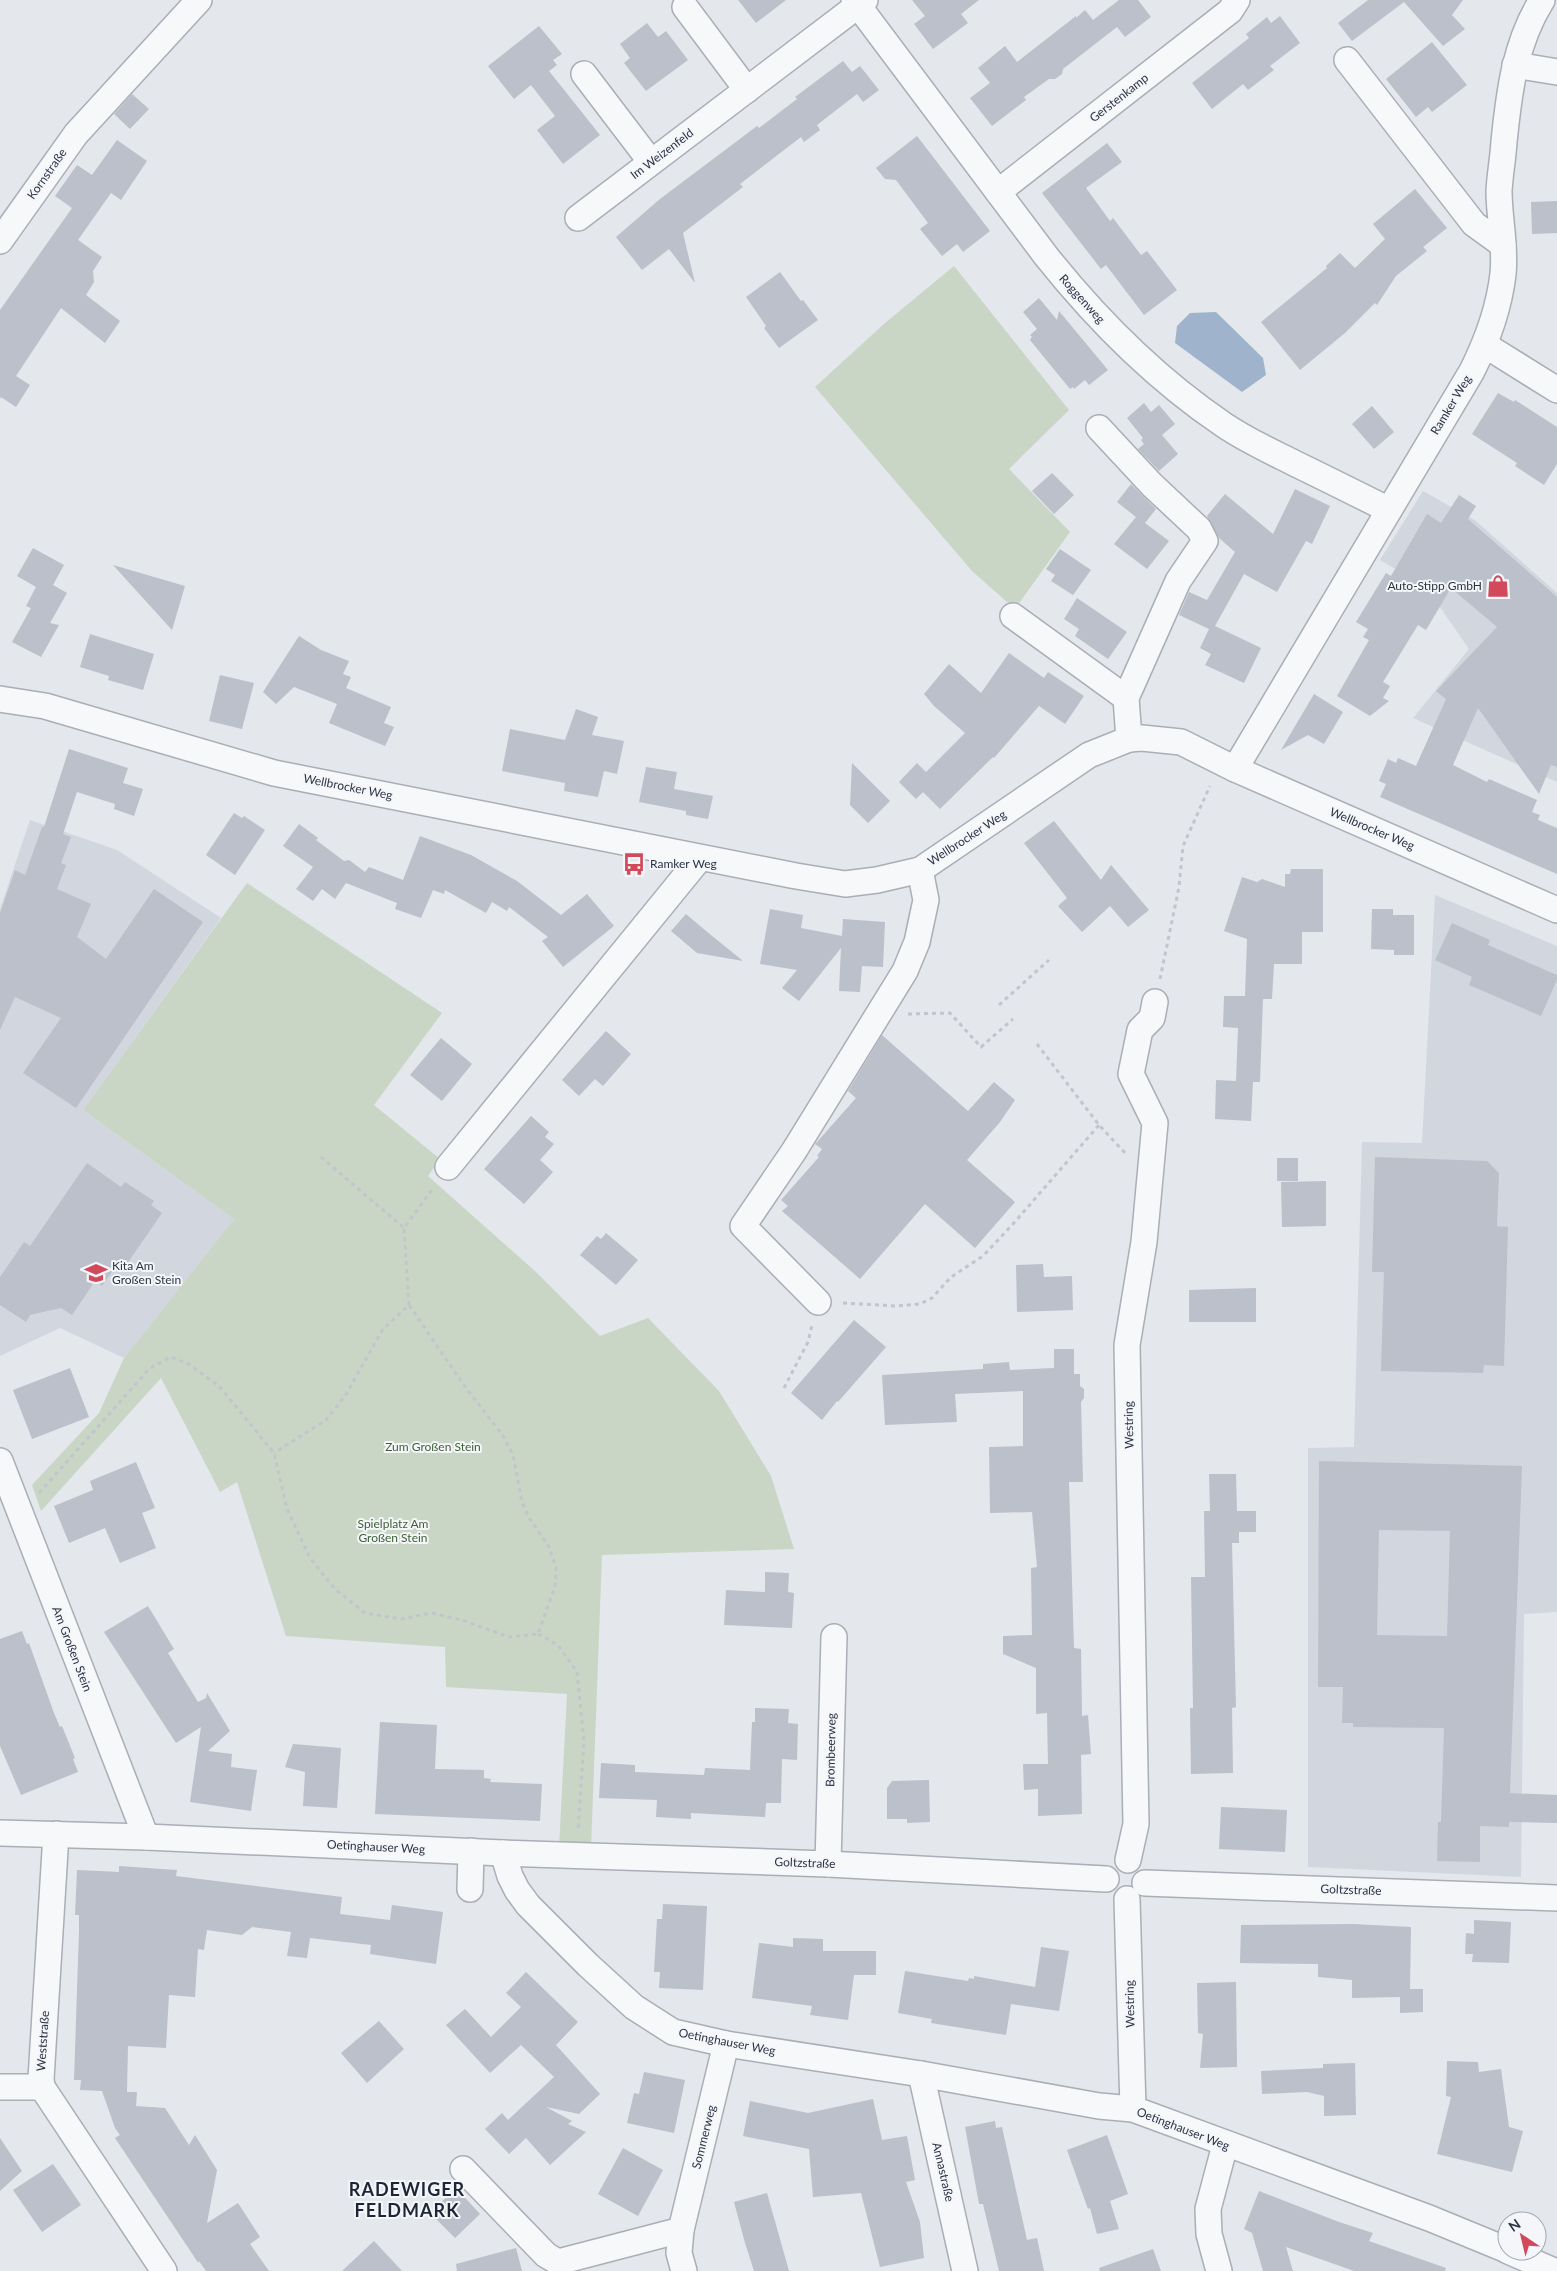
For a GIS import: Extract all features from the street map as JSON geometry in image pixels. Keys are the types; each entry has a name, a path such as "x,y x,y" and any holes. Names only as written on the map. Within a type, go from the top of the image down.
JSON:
{"street":[{"name":"Kornstraße","path":"0,241 76,134 199,0"},
{"name":"Gerstenkamp","path":"998,192 1230,11 1237,0"},
{"name":"Ramker Weg","path":"1228,766 1389,510 1472,371 1485,345 1494,319 1503,274 1499,191 1514,65 1530,19 1542,0"},
{"name":"Roggenweg","path":"859,2 998,192 1078,297 1141,358 1189,400 1225,426 1264,448 1389,510"},
{"name":"Im Weizenfeld","path":"578,218 747,90 859,2"},
{"path":"685,7 747,90"},
{"path":"1347,60 1474,224 1503,245"},
{"path":"1514,65 1557,72"},
{"path":"584,74 651,162"},
{"path":"1485,345 1557,390"},
{"path":"1099,428 1152,485 1199,529 1205,542 1178,581 1126,698 1129,740"},
{"path":"1013,616 1126,698"},
{"name":"Wellbrocker Weg","path":"0,699 45,706 178,743 274,773 700,858 845,884 877,880 920,870 1089,755 1129,740 1142,738 1181,742 1228,766 1557,910"},
{"path":"448,1168 700,858"},
{"path":"818,1302 743,1226 794,1151 905,971 917,942 926,900 920,870"},
{"name":"Westring","path":"1128,1860 1136,1824 1127,1345 1144,1242 1155,1123 1131,1074 1140,1030 1152,1018 1154,1002"},
{"name":"Am Großen Stein","path":"0,1461 146,1837"},
{"name":"Brombeerweg","path":"828,1864 834,1637"},
{"name":"Oetinghauser Weg","path":"0,1833 146,1837 504,1853 517,1890 528,1905 588,1965 634,2007 673,2032 726,2044 920,2074 1099,2106 1132,2110 1428,2218 1497,2246"},
{"name":"Weststraße","path":"56,1834 42,2087 164,2271"},
{"path":"470,1889 471,1851"},
{"name":"Goltzstraße","path":"504,1853 828,1864 1106,1878 1107,1887 1119,1898 1136,1891 1557,1898"},
{"path":"1106,1878 1111,1867 1116,1863 1128,1860 1141,1868 1144,1875 1136,1891"},
{"name":"Westring","path":"1132,2110 1136,1891"},
{"name":"Sommerweg","path":"684,2271 679,2252 681,2230 726,2044"},
{"name":"Annastraße","path":"920,2074 965,2271"},
{"path":"0,2088 42,2087"},
{"path":"1219,2271 1209,2234 1208,2209 1225,2145"},
{"path":"463,2169 546,2255 558,2262 681,2230"},
{"name":"Oetinghauser Weg","path":"1527,2261 1540,2268"}],"path":[{"path":"1154,1002 1179,887 1182,846 1228,766"},
{"path":"999,1005 1049,960"},
{"path":"885,1005 897,1014 950,1013 981,1047 1013,1019"},
{"path":"1037,1044 1099,1125 1150,1179"},
{"path":"784,1388 808,1342 818,1302 897,1306 920,1304 932,1298 951,1277 983,1256 1099,1125"},
{"path":"321,1157 404,1228"},
{"path":"448,1168 404,1228 409,1304 463,1384 503,1436 513,1455 522,1502 528,1516 549,1547 556,1568 555,1586 538,1634"},
{"path":"274,1453 326,1420 345,1396 383,1329 409,1304"},
{"path":"20,1515 149,1369 170,1357 187,1363 219,1386 274,1453 287,1509 310,1558 335,1589 365,1613 400,1619 432,1613 465,1621 509,1637 538,1634 558,1646 577,1672 584,1741 576,1854"}],"shaded area":[{"path":"1423,491 1476,521 1557,593 1557,782 1413,718 1469,649 1426,587 1380,560"},
{"path":"30,820 117,850 221,918 83,1110 234,1219 124,1358 60,1328 0,1356 0,909"},
{"path":"1435,895 1557,946 1557,1612 1524,1614 1521,1877 1308,1867 1308,1448 1354,1447 1362,1142 1422,1143"}],"green space":[{"path":"954,266 1069,410 1009,469 1070,532 1015,609 972,571 815,387 885,323"},
{"name":"Zum Großen Stein","path":"247,883 442,1013 374,1105 440,1159 428,1176 536,1272 600,1336 648,1318 719,1391 771,1476 794,1549 602,1555 591,1848 559,1848 567,1694 446,1687 445,1647 286,1636 237,1482 220,1492 161,1378 41,1511 32,1485 99,1413 124,1358 234,1219 83,1110"}],"water":[{"path":"1216,312 1263,358 1266,375 1242,392 1175,343 1177,326 1190,313"}],"building":[{"path":"738,0 786,0 756,23"},
{"path":"912,0 979,0 961,14 968,23 933,49 914,24 925,16"},
{"path":"1119,0 1138,0 1151,17 1125,37 1117,27 1063,69 1062,74 1055,79 1049,79 1024,97 1026,100 992,126 970,98 990,83 978,68 1005,46 1017,62 1085,10 1093,20"},
{"path":"1368,0 1463,0 1452,15 1465,29 1443,46 1404,2 1352,41 1338,23"},
{"path":"1280,16 1300,43 1270,66 1274,70 1248,90 1243,84 1212,109 1192,83 1249,38 1246,34 1267,17 1271,23"},
{"path":"647,23 658,37 666,31 688,60 646,91 624,63 630,58 620,44"},
{"path":"539,26 562,54 553,60 557,65 549,71 600,135 563,164 537,130 555,116 531,85 514,99 488,66"},
{"path":"1432,42 1467,85 1432,112 1428,107 1416,117 1386,79"},
{"path":"843,61 852,72 860,66 879,90 863,102 857,94 817,125 820,130 804,142 801,137 740,184 743,187 683,233 695,283 669,249 642,270 616,237 660,199 757,126 759,128 797,99 795,97"},
{"path":"132,94 149,109 130,129 114,114"},
{"path":"917,136 990,231 963,252 957,244 942,256 920,229 928,223 896,180 885,179 876,168"},
{"path":"117,140 147,161 121,200 111,193 78,240 102,257 93,271 94,282 86,295 120,321 105,343 61,308 16,376 30,385 16,407 1,397 0,399 0,310 72,208 55,196 77,165 92,175"},
{"path":"1107,143 1122,162 1086,188 1110,221 1113,218 1141,255 1147,251 1177,290 1144,315 1106,265 1101,269 1042,193"},
{"path":"1415,189 1447,228 1423,247 1427,251 1396,276 1377,305 1375,303 1345,333 1300,370 1261,322 1327,268 1326,266 1340,253 1355,268 1385,239 1373,224"},
{"path":"1557,201 1557,233 1532,234 1531,202"},
{"path":"780,272 801,301 803,300 818,320 779,348 764,328 766,326 746,297"},
{"path":"1039,298 1057,320 1059,311 1108,370 1089,385 1085,380 1074,389 1073,387 1070,389 1030,340 1032,337 1030,335 1037,329 1023,312"},
{"path":"1498,393 1514,402 1515,400 1557,427 1557,464 1544,485 1515,466 1517,463 1472,434"},
{"path":"1144,403 1151,412 1159,405 1175,424 1162,435 1178,454 1159,471 1138,449 1144,444 1141,440 1143,438 1127,418"},
{"path":"1372,406 1394,432 1374,449 1352,424"},
{"path":"1052,473 1074,495 1054,514 1032,491"},
{"path":"1131,484 1156,509 1145,523 1169,541 1147,569 1114,544 1136,517 1117,502"},
{"path":"1295,489 1330,506 1312,544 1306,541 1277,592 1244,574 1215,626 1261,648 1244,683 1205,665 1211,654 1200,648 1209,629 1179,615 1189,592 1207,600 1235,552 1219,538 1207,516 1225,494 1273,534"},
{"path":"1459,495 1476,506 1468,519 1557,597 1557,767 1551,765 1539,794 1478,708 1453,765 1487,782 1489,779 1537,800 1532,812 1540,815 1538,820 1557,828 1557,874 1380,797 1386,784 1379,781 1388,759 1396,763 1398,758 1416,766 1446,699 1436,691 1497,627 1451,588 1426,630 1418,625 1383,682 1390,686 1383,698 1389,701 1370,716 1337,696 1369,640 1363,637 1368,629 1356,622 1386,573 1391,576 1427,514 1441,523"},
{"path":"33,548 64,565 53,585 67,593 50,623 59,625 41,657 12,642 31,608 26,606 36,587 17,576"},
{"path":"1060,549 1091,570 1073,595 1051,581 1055,575 1046,569"},
{"path":"113,565 185,586 172,630"},
{"path":"1077,598 1127,632 1108,659 1075,636 1079,629 1064,619"},
{"path":"90,634 154,654 143,690 108,680 109,676 80,667"},
{"path":"299,636 321,650 349,661 343,674 351,677 346,688 391,707 384,723 394,727 385,746 329,723 337,704 294,687 276,704 263,692"},
{"path":"1009,653 1044,678 1048,672 1084,696 1065,724 1039,706 994,758 940,809 923,792 916,799 899,782 917,763 926,772 965,733 934,706 924,694 949,664 981,693"},
{"path":"220,675 254,683 242,729 209,721"},
{"path":"1314,694 1343,712 1324,744 1308,735 1281,750"},
{"path":"576,709 598,717 592,735 624,741 617,774 604,771 598,797 564,791 565,783 502,771 510,729 565,740"},
{"path":"69,749 128,768 123,783 143,789 134,816 114,809 115,804 77,792 63,834 71,837 61,863 66,865 57,889 91,904 77,937 106,959 154,889 203,922 76,1108 23,1073 61,1018 15,997 0,1030 0,913 15,870 25,875 42,827 44,827"},
{"path":"852,763 890,801 868,823 850,805"},
{"path":"646,767 677,772 674,789 713,796 708,819 686,815 686,811 639,802"},
{"path":"234,813 242,818 244,816 265,830 235,875 206,855"},
{"path":"1054,821 1101,880 1111,865 1149,910 1128,927 1110,906 1082,932 1058,906 1067,898 1024,843"},
{"path":"299,824 318,838 316,840 344,861 349,860 365,872 369,867 403,880 420,836 471,855 517,881 561,915 587,894 614,926 563,967 542,941 548,937 509,907 507,911 492,902 486,913 445,890 444,894 433,890 421,918 395,909 397,903 346,883 335,899 322,889 313,901 296,889 313,867 283,846"},
{"path":"1291,869 1323,869 1323,932 1302,932 1302,964 1274,964 1272,999 1263,999 1260,1082 1253,1082 1251,1121 1215,1119 1216,1080 1236,1081 1238,1028 1223,1027 1224,996 1245,996 1247,939 1224,931 1242,877 1257,882 1262,879 1285,887 1285,874 1290,874"},
{"path":"770,909 803,915 801,928 842,936 843,919 885,922 883,967 862,966 860,992 839,991 841,948 799,1001 782,988 797,970 760,964"},
{"path":"1372,909 1393,909 1393,915 1414,915 1414,955 1394,955 1394,950 1371,949"},
{"path":"686,914 743,961 697,953 671,931"},
{"path":"1452,923 1490,940 1488,945 1557,975 1557,980 1541,1016 1469,985 1472,977 1435,960"},
{"path":"606,1031 631,1054 603,1086 595,1079 579,1096 562,1080"},
{"path":"882,1035 968,1111 994,1082 1015,1100 1000,1122 967,1160 1015,1202 975,1248 925,1204 860,1279 782,1211 788,1206 781,1200 819,1157 817,1156 822,1149 815,1144 856,1098 848,1091"},
{"path":"441,1038 472,1064 442,1101 410,1075"},
{"path":"531,1116 549,1132 545,1137 554,1144 540,1160 553,1172 524,1204 484,1169"},
{"path":"1375,1157 1487,1161 1499,1173 1497,1226 1508,1227 1504,1366 1484,1365 1483,1373 1381,1371 1384,1272 1372,1272"},
{"path":"1277,1158 1298,1158 1298,1181 1277,1181"},
{"path":"87,1163 121,1187 125,1182 154,1201 151,1205 162,1213 122,1271 116,1266 102,1286 95,1281 72,1315 61,1308 30,1315 26,1322 0,1305 0,1277 24,1242 30,1246"},
{"path":"1326,1181 1326,1226 1282,1227 1281,1182"},
{"path":"606,1233 638,1260 616,1285 580,1255 597,1236 601,1239"},
{"path":"1043,1264 1044,1277 1072,1276 1073,1310 1017,1312 1016,1265"},
{"path":"1256,1288 1256,1322 1189,1322 1189,1290"},
{"path":"854,1320 886,1347 822,1420 791,1393"},
{"path":"1054,1349 1074,1349 1074,1374 1080,1374 1080,1386 1084,1389 1084,1398 1081,1402 1083,1482 1069,1482 1074,1648 1081,1649 1082,1716 1088,1715 1091,1754 1081,1755 1082,1814 1038,1816 1038,1789 1024,1790 1023,1764 1048,1764 1047,1713 1036,1714 1036,1668 1003,1654 1003,1636 1032,1635 1031,1568 1037,1567 1032,1512 990,1513 989,1447 1023,1446 1023,1391 955,1394 957,1422 885,1425 882,1375 983,1369 983,1364 1009,1362 1010,1370 1054,1368"},
{"path":"70,1368 89,1417 32,1439 13,1390"},
{"path":"1319,1461 1522,1466 1510,1793 1557,1795 1557,1823 1509,1822 1509,1827 1480,1826 1480,1862 1437,1861 1438,1822 1441,1822 1444,1728 1353,1727 1353,1723 1342,1723 1343,1687 1318,1687","holes":["1379,1530 1450,1531 1447,1636 1377,1635"]},
{"path":"136,1462 155,1508 142,1513 156,1548 120,1563 105,1528 69,1543 54,1506 93,1490 90,1481"},
{"path":"1209,1474 1236,1474 1237,1511 1256,1511 1256,1532 1239,1532 1239,1543 1232,1543 1236,1707 1232,1708 1233,1773 1191,1774 1190,1708 1193,1708 1191,1577 1205,1577 1204,1511 1210,1511"},
{"path":"765,1572 789,1573 788,1592 794,1593 792,1628 724,1625 726,1590 765,1592"},
{"path":"148,1606 174,1649 168,1653 198,1702 206,1698 207,1693 230,1731 208,1751 232,1754 231,1767 257,1770 251,1811 190,1802 201,1727 176,1743 104,1632"},
{"path":"22,1631 27,1644 29,1643 54,1713 60,1727 62,1726 75,1758 73,1759 78,1772 21,1795 0,1746 0,1639"},
{"path":"755,1708 789,1709 788,1723 798,1724 797,1760 782,1759 781,1803 766,1803 765,1817 691,1813 691,1819 656,1817 657,1800 599,1798 601,1763 635,1765 635,1772 704,1775 705,1768 750,1770 752,1722 755,1722"},
{"path":"380,1722 437,1725 435,1769 484,1770 484,1778 491,1779 490,1782 542,1784 540,1821 375,1814"},
{"path":"293,1744 341,1748 337,1808 303,1806 305,1772 285,1767"},
{"path":"929,1780 930,1822 907,1823 907,1819 887,1819 887,1788 892,1781"},
{"path":"1221,1807 1287,1810 1285,1852 1219,1849"},
{"path":"119,1866 177,1870 176,1876 342,1897 340,1914 390,1920 392,1905 443,1912 436,1964 370,1954 371,1945 310,1938 307,1958 287,1956 291,1932 252,1927 242,1935 207,1930 204,1950 198,1949 195,1997 169,1995 166,2048 128,2046 127,2092 137,2092 136,2106 165,2108 189,2145 195,2135 217,2170 207,2223 238,2203 260,2237 250,2244 269,2271 206,2271 199,2261 198,2263 115,2138 120,2135 115,2128 102,2091 80,2090 81,2080 74,2080 79,1930 79,1915 75,1915 77,1870 119,1872"},
{"path":"663,1904 707,1906 703,1990 659,1988 660,1972 654,1972 657,1919 662,1919"},
{"path":"1474,1920 1511,1922 1509,1963 1472,1962 1473,1954 1465,1954 1466,1933 1474,1934"},
{"path":"1353,1924 1411,1927 1410,1989 1423,1989 1423,2012 1400,2013 1400,1997 1352,1998 1352,1980 1318,1977 1318,1964 1240,1963 1241,1925"},
{"path":"793,1938 823,1939 823,1951 876,1951 876,1975 854,1975 848,2020 810,2015 812,2006 752,1998 759,1943 793,1947"},
{"path":"1041,1947 1069,1951 1059,2011 1011,2004 1006,2035 931,2023 932,2019 898,2013 905,1971 968,1981 969,1978 974,1979 974,1976 1035,1987"},
{"path":"526,1972 578,2022 556,2045 600,2094 579,2114 546,2107 572,2121 568,2124 586,2132 550,2165 526,2138 509,2154 485,2129 502,2113 508,2120 554,2077 521,2045 490,2073 446,2025 465,2009 491,2037 521,2007 506,1993"},
{"path":"1236,1982 1237,2067 1200,2068 1203,2034 1198,2033 1197,1983"},
{"path":"379,2021 404,2049 367,2083 341,2053"},
{"path":"1447,2061 1478,2062 1479,2072 1501,2069 1509,2127 1523,2131 1512,2172 1437,2154 1451,2097 1446,2096"},
{"path":"1355,2063 1356,2115 1324,2116 1324,2096 1307,2092 1262,2094 1261,2071 1323,2068 1323,2064"},
{"path":"644,2072 685,2080 674,2133 627,2123 634,2093 639,2094"},
{"path":"873,2099 882,2140 907,2136 915,2180 906,2182 920,2222 924,2258 880,2267 861,2193 813,2197 809,2149 743,2136 750,2101 808,2113"},
{"path":"995,2121 996,2128 1002,2127 1027,2240 1037,2238 1044,2271 999,2271 983,2204 979,2204 965,2127"},
{"path":"1107,2135 1128,2194 1110,2201 1119,2229 1097,2234 1090,2208 1088,2209 1067,2150"},
{"path":"0,2138 22,2171 0,2191"},
{"path":"623,2148 663,2170 638,2216 598,2194"},
{"path":"53,2164 81,2205 42,2232 13,2190"},
{"path":"456,2188 480,2214 455,2238 430,2213"},
{"path":"1259,2191 1373,2233 1369,2241 1446,2268 1445,2271 1354,2271 1286,2247 1293,2271 1263,2271 1252,2233 1244,2229"},
{"path":"767,2193 789,2271 754,2271 745,2243 734,2202"},
{"path":"374,2241 402,2271 342,2271"},
{"path":"516,2248 522,2271 457,2271 456,2264"},
{"path":"1153,2249 1161,2271 1100,2271 1099,2268"}],"place":[{"name":"Auto-Stipp GmbH","path":"1498,586"},
{"name":"Ramker Weg","path":"634,864"},
{"name":"Kita Am Großen Stein","path":"96,1273"}],"district":[{"name":"RADEWIGER FELDMARK","path":"407,2200"}],"park label":[{"name":"Spielplatz Am Großen Stein","path":"393,1531"}]}
